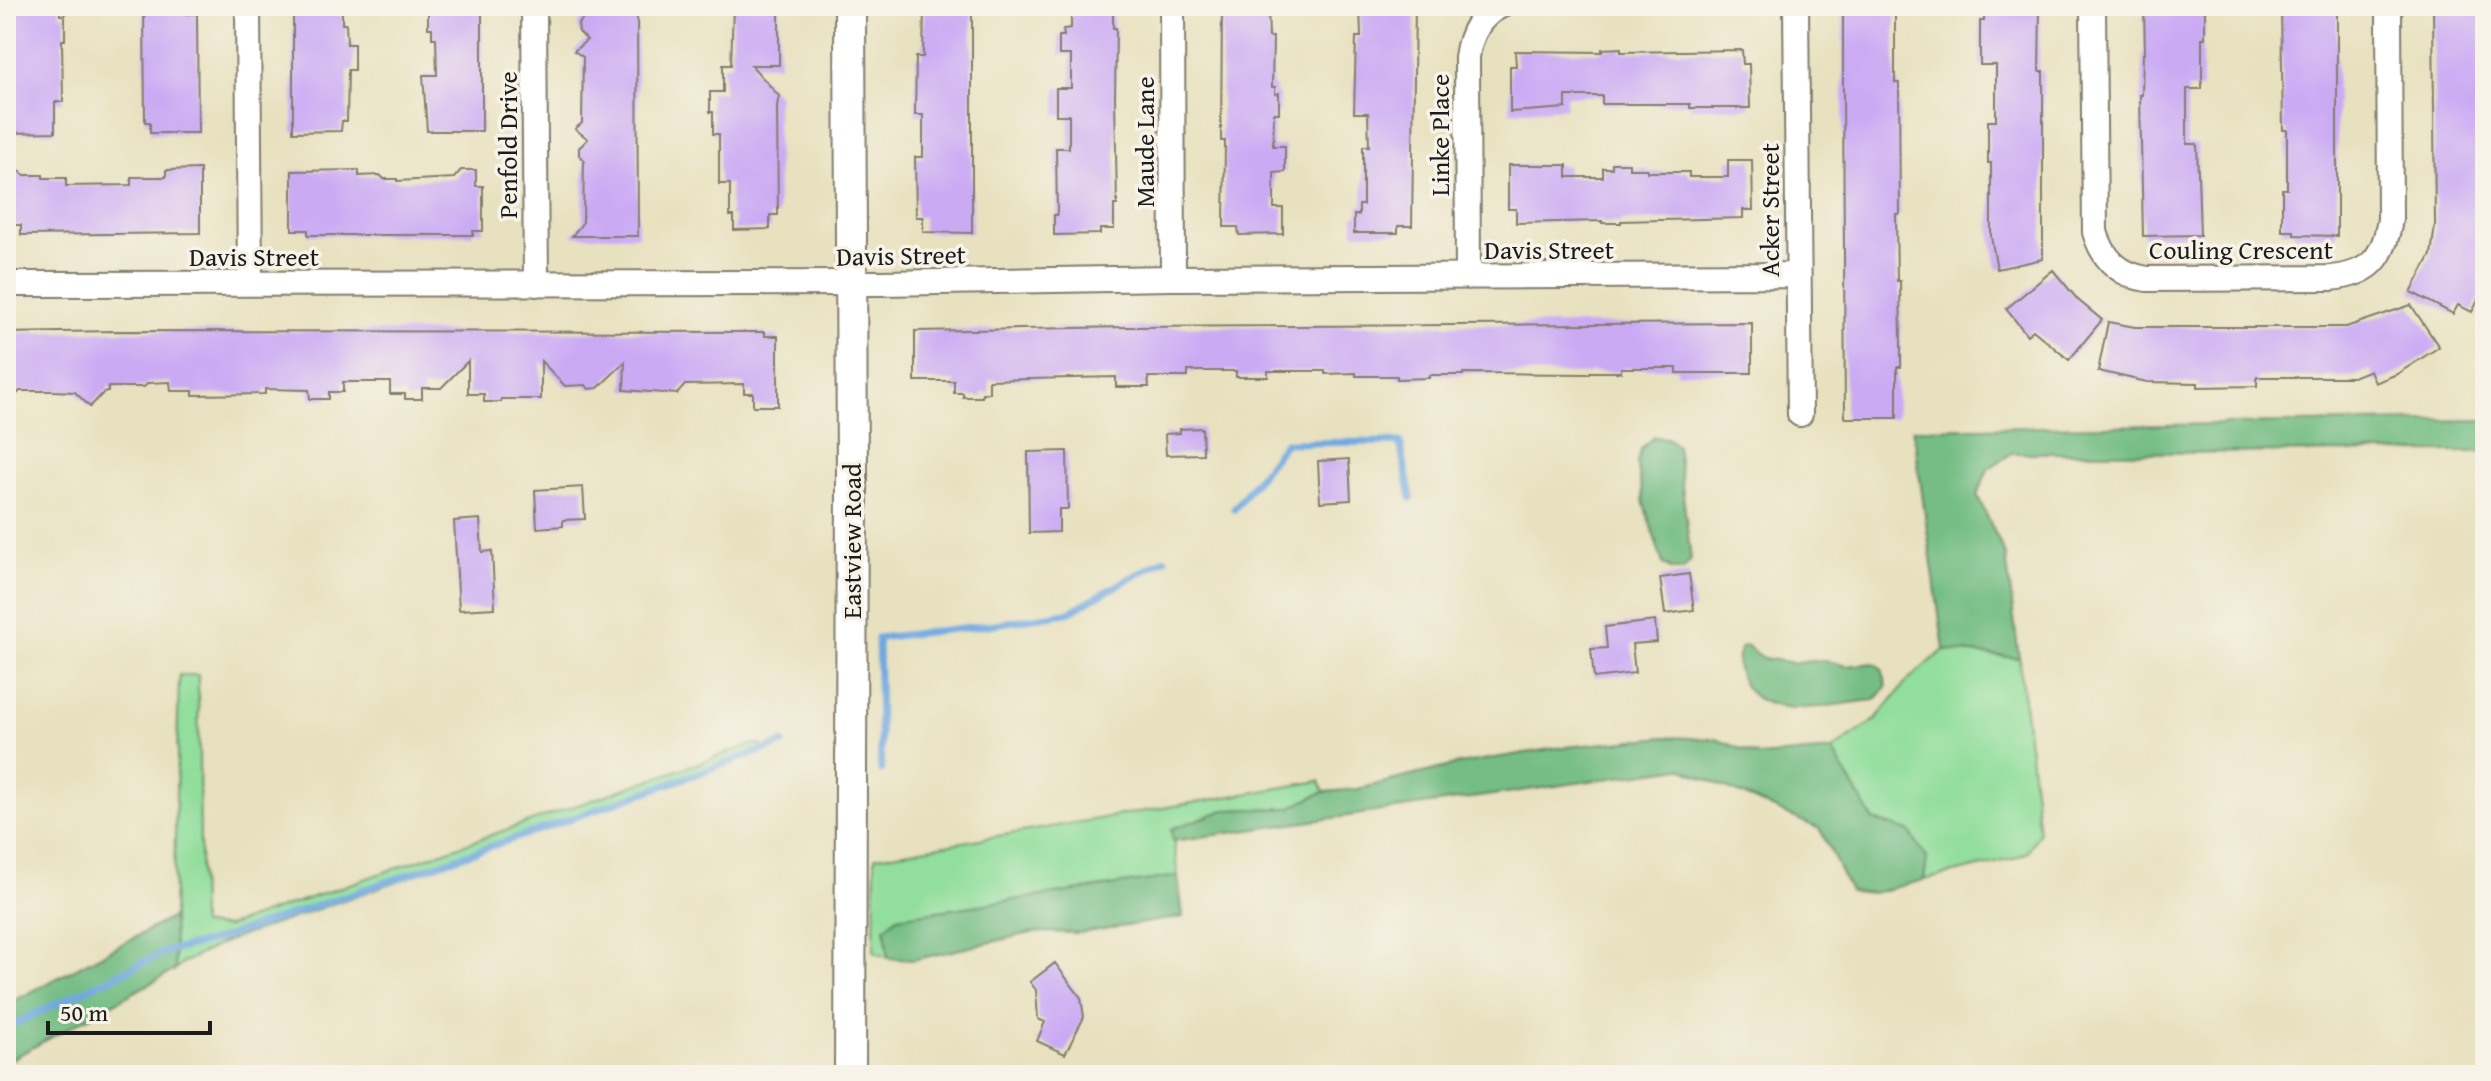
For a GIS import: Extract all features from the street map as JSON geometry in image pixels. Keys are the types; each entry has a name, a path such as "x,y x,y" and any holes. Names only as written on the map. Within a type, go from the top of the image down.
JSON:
{"street":[{"path":"248,6 250,284"},
{"name":"Penfold Drive","path":"534,6 536,284"},
{"name":"Eastview Road","path":"850,6 850,1075"},
{"name":"Maude Lane","path":"1172,6 1173,278"},
{"name":"Linke Place","path":"1468,277 1467,57 1474,30 1491,10 1500,6"},
{"name":"Acker Street","path":"1796,6 1800,414"},
{"name":"Couling Crescent","path":"2093,6 2095,232 2104,255 2112,264 2123,273 2147,279 2331,278 2355,274 2377,258 2385,247 2390,219 2389,6"},
{"name":"Davis Street","path":"6,284 851,284 1173,278 1798,275"}],"green space":[{"path":"2485,420 2485,452 2012,453 1988,469 1977,495 2006,556 2019,658 1944,650 1913,429"},
{"path":"1653,437 1667,438 1677,446 1691,560 1683,570 1673,570 1663,564 1644,504 1637,462 1641,449"},
{"path":"1747,646 1763,658 1795,663 1824,660 1846,666 1874,663 1882,669 1887,686 1874,700 1803,708 1768,703 1753,696 1739,674 1739,652 1741,647"},
{"path":"1944,650 2019,658 2039,832 2028,852 2013,859 1924,880 1927,858 1909,831 1873,820 1832,750 1875,720 1910,678"},
{"path":"179,675 198,675 201,925 226,927 753,744 761,745 763,752 225,942 184,962 175,970 173,917"},
{"path":"1664,737 1716,739 1759,756 1832,750 1873,820 1909,831 1927,858 1924,880 1873,893 1850,891 1820,829 1681,768 1173,841 1171,829 1225,810 1289,808 1324,792 1358,789 1459,764 1556,748"},
{"path":"1320,781 1324,792 1289,808 1225,810 1172,829 1178,876 885,928 888,958 874,952 875,857"},
{"path":"1178,876 1183,917 1080,933 1035,932 913,960 888,958 885,928 897,917"},
{"path":"173,917 175,970 6,1062 6,1005"}],"building":[{"path":"11,6 60,6 60,15 65,15 65,40 62,40 63,102 55,102 55,132 9,133"},
{"path":"144,6 186,6 186,14 197,14 198,133 150,133 150,122 145,122"},
{"path":"293,6 342,6 347,44 354,44 354,70 348,70 347,121 342,121 341,131 293,132"},
{"path":"428,6 482,6 482,131 427,131 423,75 437,75 436,38 432,38 432,28 428,28"},
{"path":"584,6 637,6 638,236 572,236 583,222 584,160 579,155 579,148 588,139 575,129 582,123 583,57 574,51 587,40 579,32 578,24 583,19"},
{"path":"733,6 779,6 779,65 751,65 779,96 778,215 770,215 770,229 734,230 734,216 730,216 730,184 719,184 719,134 713,134 710,92 723,92 723,65 731,65"},
{"path":"924,6 972,6 972,233 923,232 923,217 916,217 915,157 923,157 923,115 915,115 916,57 923,57"},
{"path":"1071,6 1113,8 1113,28 1116,28 1117,205 1114,205 1114,229 1100,229 1100,234 1054,235 1054,215 1057,215 1056,148 1069,148 1069,115 1056,115 1056,88 1071,88 1071,55 1059,55 1059,36 1064,36 1063,29 1071,28"},
{"path":"1268,6 1269,37 1273,37 1272,87 1275,87 1275,94 1279,93 1279,113 1274,113 1273,146 1285,146 1285,172 1274,173 1274,208 1283,208 1283,234 1239,235 1238,227 1224,227 1222,8"},
{"path":"1360,6 1415,6 1412,226 1398,226 1398,233 1354,233 1354,215 1359,215 1359,205 1363,205 1363,146 1369,146 1368,113 1354,113 1356,37 1361,37"},
{"path":"1847,6 1895,6 1900,214 1896,214 1897,281 1900,281 1901,345 1901,367 1897,367 1897,418 1845,418 1843,12 1847,12"},
{"path":"1984,6 2040,6 2043,259 1997,269 1991,237 1991,163 1988,163 1988,121 1996,121 1996,65 1980,65 1980,21 1984,21"},
{"path":"2144,6 2205,6 2202,89 2187,89 2187,144 2197,144 2200,235 2143,236 2140,95 2145,54"},
{"path":"2281,6 2337,6 2337,236 2294,235 2294,231 2282,231 2282,189 2287,189 2287,130 2283,130"},
{"path":"2484,6 2485,287 2472,312 2458,305 2453,314 2411,292 2431,255 2435,225 2433,7"},
{"path":"1621,48 1621,52 1742,50 1743,64 1749,64 1750,108 1602,104 1602,96 1566,96 1566,108 1510,112 1510,66 1516,66 1515,51 1602,52 1602,49"},
{"path":"1728,160 1752,160 1753,210 1743,210 1743,218 1516,223 1516,209 1508,209 1508,165 1567,165 1567,177 1603,177 1603,168 1612,168 1612,163 1629,163 1629,169 1647,169 1647,172 1689,172 1689,177 1728,177"},
{"path":"200,169 200,233 21,235 21,225 8,225 7,171 19,170 24,175 43,175 43,178 66,178 66,186 131,185 131,177 166,177 166,170"},
{"path":"359,170 359,176 380,175 384,179 397,181 454,178 461,170 476,170 476,186 483,186 483,231 473,231 473,235 308,235 308,230 292,230 292,171"},
{"path":"2053,270 2078,300 2102,320 2069,360 2033,330 2027,335 2006,309"},
{"path":"2411,305 2439,347 2397,374 2375,383 2370,370 2353,377 2257,377 2257,386 2198,387 2198,383 2147,382 2098,371 2108,322 2135,327 2346,327"},
{"path":"1752,323 1752,373 1677,373 1677,368 1621,368 1621,372 1590,374 1463,373 1397,379 1397,376 1356,376 1356,373 1325,374 1325,371 1268,371 1268,377 1236,377 1236,371 1188,371 1188,377 1148,377 1149,387 1116,387 1116,377 989,380 989,393 982,393 982,397 963,397 963,393 954,393 954,381 915,381 915,331"},
{"path":"765,332 765,336 778,336 778,406 753,406 753,393 744,393 744,384 685,385 677,394 624,390 625,362 598,388 565,386 541,361 541,399 484,402 484,394 468,394 468,361 441,388 422,388 422,399 405,399 405,394 390,394 390,382 343,382 343,392 329,392 329,399 310,399 309,390 265,389 265,394 193,395 193,391 171,391 170,382 148,383 144,387 108,387 108,392 104,392 90,407 75,392 53,391 20,391 6,405 6,333"},
{"path":"1202,428 1203,454 1166,455 1165,434 1180,433 1180,429"},
{"path":"1067,451 1068,509 1059,509 1059,532 1029,533 1028,452"},
{"path":"1349,459 1351,500 1320,502 1318,461"},
{"path":"583,487 585,519 563,520 563,526 537,528 535,490"},
{"path":"480,519 482,552 492,551 495,608 459,610 454,521"},
{"path":"1689,574 1694,610 1665,614 1660,578"},
{"path":"1655,621 1657,642 1632,644 1635,673 1594,678 1591,649 1607,648 1605,627"},
{"path":"1055,963 1081,998 1084,1017 1065,1054 1037,1041 1045,1022 1038,1019 1036,990 1030,982"}],"waterway":[{"path":"1234,509 1285,443 1400,442 1411,498"},
{"path":"881,770 878,638 1067,613 1165,559"},
{"path":"6,1028 165,952 216,940 783,743"}]}
